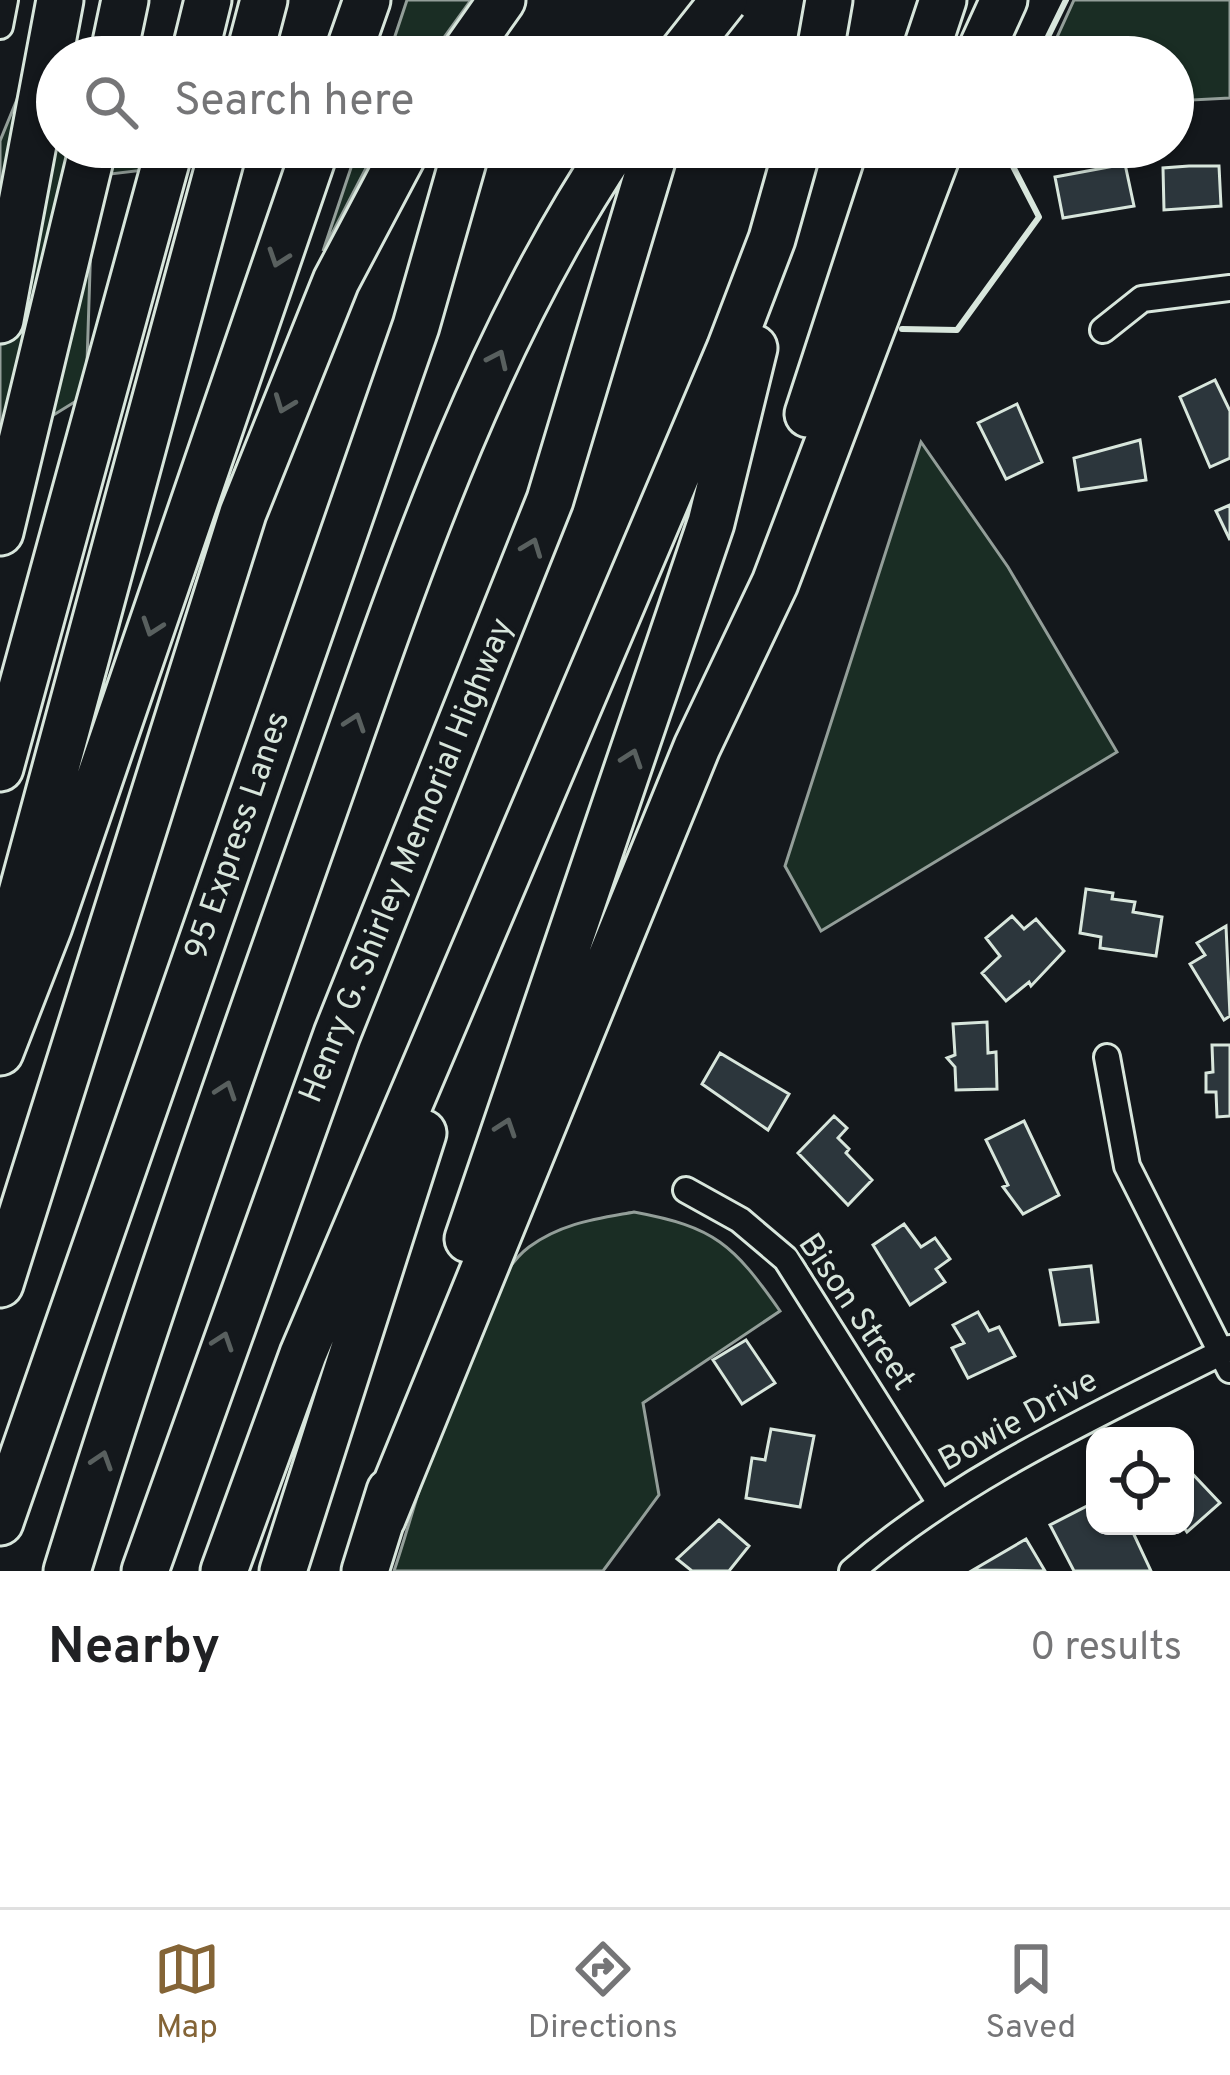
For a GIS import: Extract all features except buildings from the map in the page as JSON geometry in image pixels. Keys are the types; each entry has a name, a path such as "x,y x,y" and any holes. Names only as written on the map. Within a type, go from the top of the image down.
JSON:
{"highway":[{"path":"53,36 60,0"},
{"path":"117,36 125,0"},
{"path":"199,36 208,0"},
{"path":"255,36 264,0"},
{"path":"354,36 367,0"},
{"path":"478,36 506,0"},
{"path":"498,36 506,0"},
{"path":"690,36 703,0"},
{"path":"697,36 724,0"},
{"path":"823,36 829,0"},
{"path":"931,36 943,0"},
{"path":"988,36 1004,0"},
{"path":"0,320 36,128"},
{"path":"0,532 88,168"},
{"path":"0,768 164,168"},
{"path":"0,974 218,168"},
{"path":"0,1052 49,926 309,168"},
{"path":"0,1284 243,513 336,281 396,168"},
{"name":"95 Express Lanes","path":"0,1522 416,326 461,168"},
{"path":"67,1571 248,1026 443,482 510,335 603,168"},
{"name":"Henry G. Shirley Memorial Highway","path":"145,1571 337,1034 550,500 650,168"},
{"path":"365,1571 439,1324 711,524 752,360 772,239 792,168"},
{"path":"697,747 888,168"},
{"path":"382,1519 697,747 775,583 932,168"},
{"path":"224,1571 303,1354 772,239"},
{"path":"283,1571 520,846"}],"street":[{"path":"0,26 4,0"},
{"path":"1103,330 1142,299 1230,288"},
{"path":"1107,1058 1127,1166 1227,1356"},
{"name":"Bison Street","path":"686,1190 740,1220 786,1259 940,1503"},
{"name":"Bowie Drive","path":"852,1571 940,1503 1227,1356"}],"green space":[{"path":"407,0 471,0 445,36 395,36"},
{"path":"1074,0 1230,0 1230,98 1194,100 1194,36 1058,36"},
{"path":"36,53 36,168 144,170 93,176 86,395 0,448 0,141"},
{"path":"351,168 366,168 323,251"},
{"path":"921,442 1008,567 1117,752 821,931 785,866"},
{"path":"634,1212 684,1224 720,1242 749,1269 780,1311 643,1403 659,1495 603,1571 394,1571 467,1349 507,1270 529,1247 554,1232"}],"wall":[{"path":"1048,36 1066,0"},
{"path":"902,329 957,330 1039,217 1014,168"}]}
